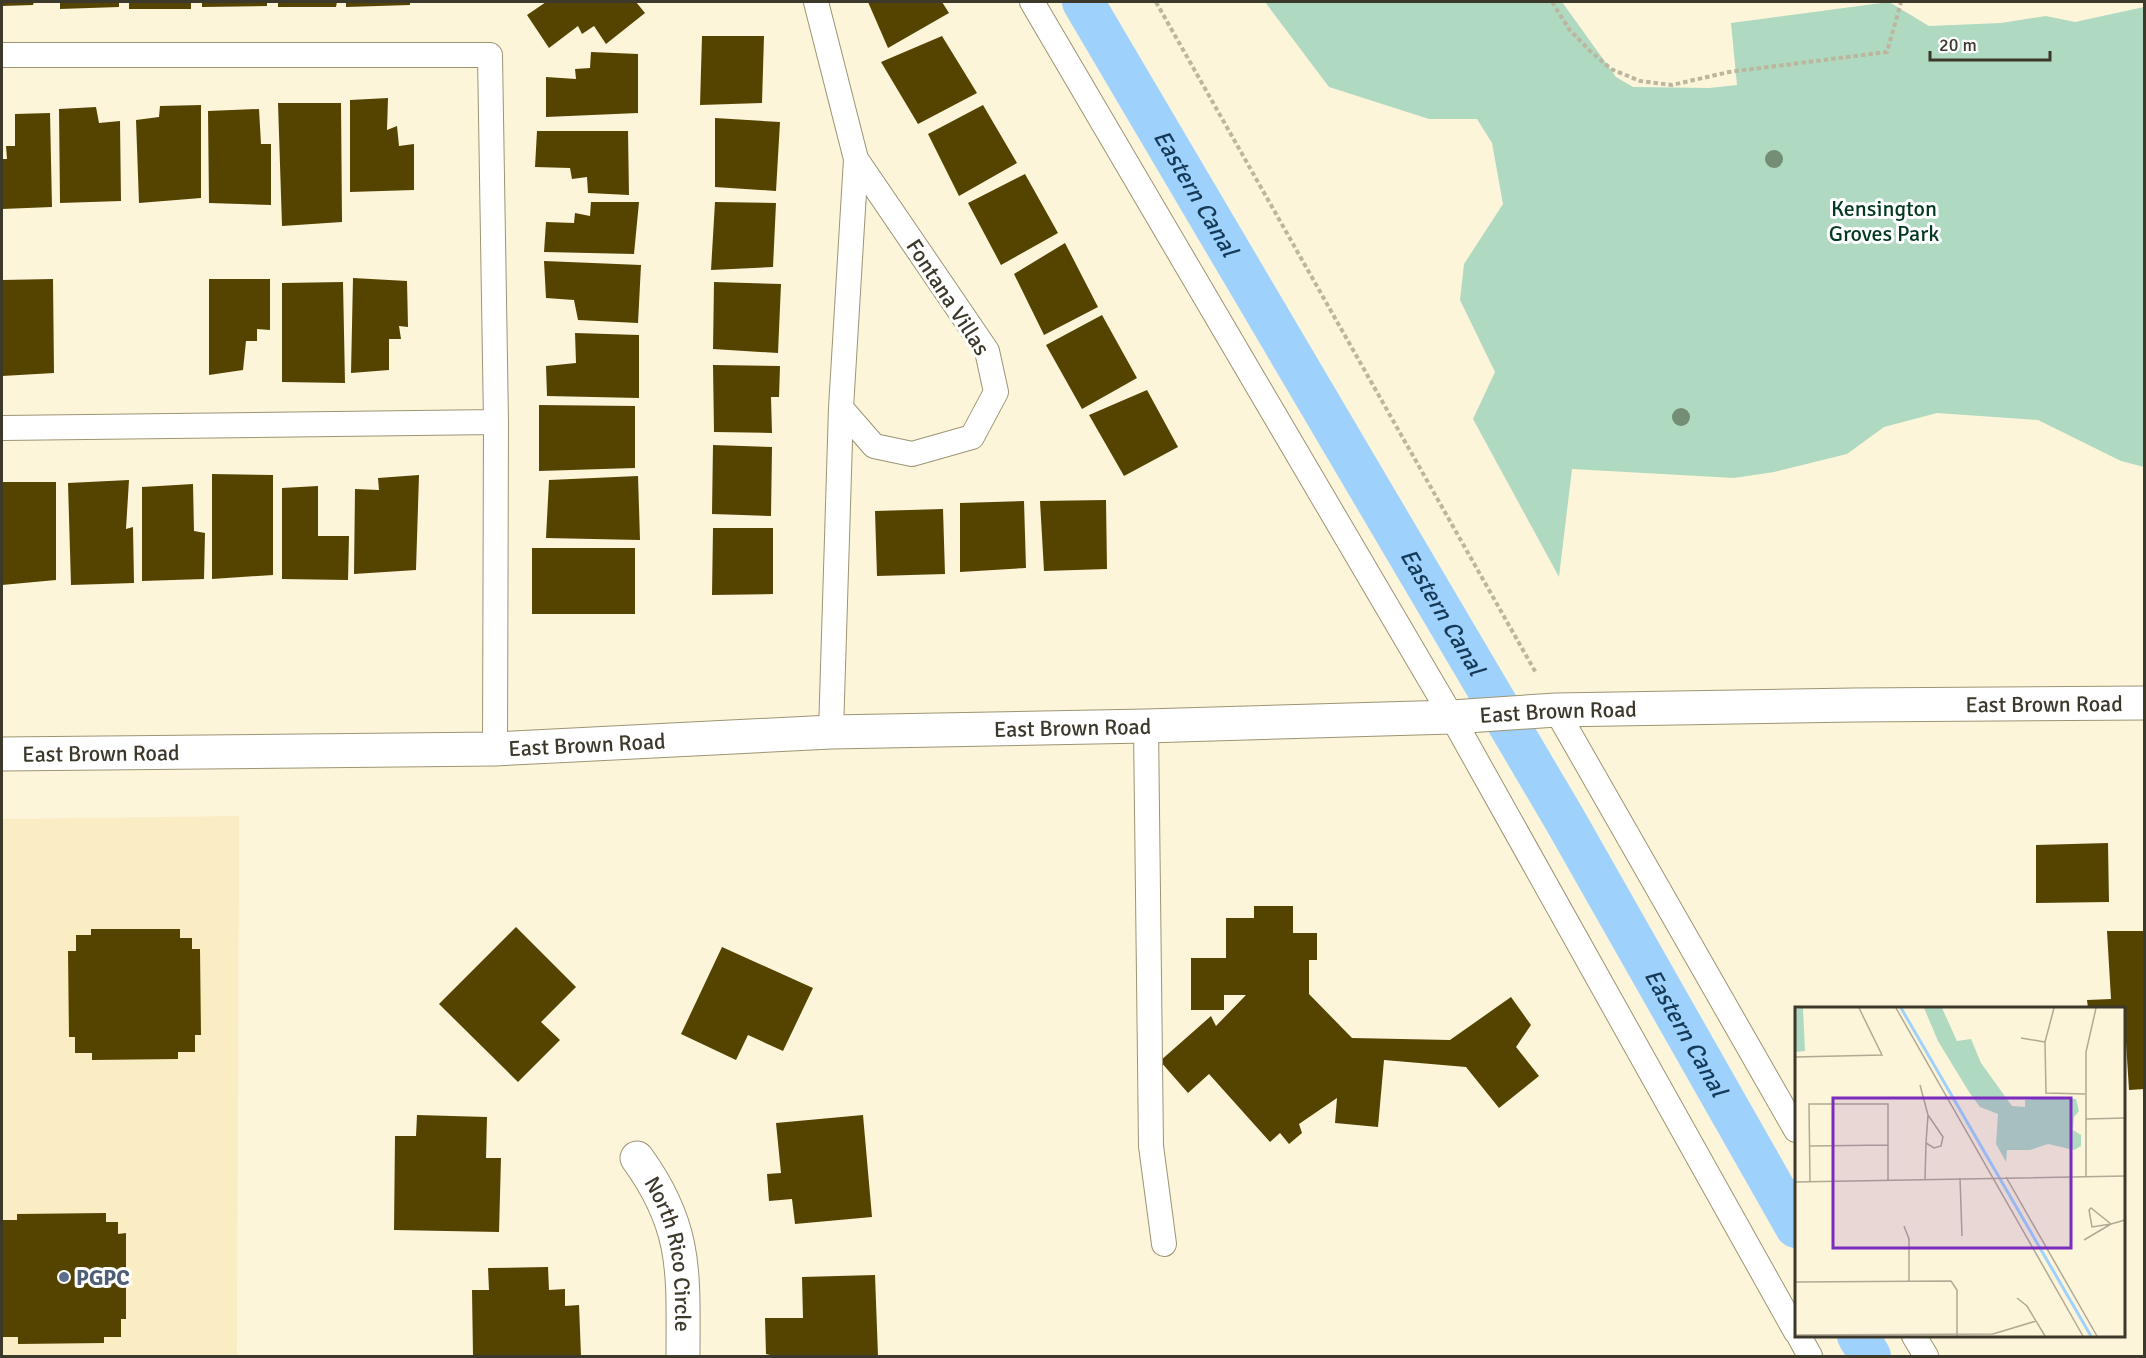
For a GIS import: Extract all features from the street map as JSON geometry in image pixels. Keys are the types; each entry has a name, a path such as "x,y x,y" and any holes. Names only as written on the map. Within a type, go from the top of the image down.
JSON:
{"main road":[{"name":"East Brown Road","path":"2,754 495,749 831,732 1452,717 1556,710 2145,703"},
{"name":"North Rico Circle","path":"637,1158 655,1183 669,1212 679,1242 683,1274 683,1356"}],"lane":[{"name":"Fontana Villas","path":"816,2 856,159 841,408 831,732"},
{"path":"1032,2 1452,717 1795,1329"},
{"path":"2,55 490,55 496,422 495,749"},
{"name":"Fontana Villas","path":"841,408 874,446 912,454 972,437 996,392 987,351 856,159"},
{"path":"2,428 496,422"},
{"path":"1556,710 1795,1127"},
{"path":"1146,726 1150,1146 1164,1244"},
{"path":"1800,1337 1810,1356"},
{"path":"1915,1337 1926,1356"}],"path":[{"path":"1156,2 1556,710"},
{"path":"1552,2 1569,28 1588,50 1611,69 1640,81 1672,85 1729,72 1887,52 1901,2"}],"shaded area":[{"path":"239,816 237,1356 2,1356 2,819"}],"green space":[{"name":"Kensington Groves Park","path":"1265,2 1562,2 1616,77 1633,87 1709,88 1737,85 1731,23 1889,2 1929,26 2001,23 2046,16 2075,22 2144,7 2144,467 2121,461 2038,420 1937,413 1884,427 1847,454 1774,472 1734,478 1572,469 1559,577 1473,419 1495,372 1460,300 1464,264 1503,204 1492,143 1477,119 1429,119 1329,87"}],"building":[{"path":"2,2 34,2 33,5 2,6"},
{"path":"60,2 119,2 119,7 60,9"},
{"path":"129,2 191,2 191,9 129,9"},
{"path":"202,2 267,2 267,6 202,7"},
{"path":"278,2 337,2 336,7 278,7"},
{"path":"346,2 410,2 410,5 346,7"},
{"path":"546,2 636,2 645,13 606,44 594,26 582,34 578,26 549,48 527,15"},
{"path":"868,2 942,2 949,13 888,48"},
{"path":"702,36 764,36 762,103 700,105"},
{"path":"942,36 977,93 918,124 881,62"},
{"path":"591,52 638,54 638,113 546,117 546,77 576,79 575,69 590,68"},
{"path":"388,98 387,130 397,126 399,146 414,144 414,190 350,192 350,100"},
{"path":"278,103 341,103 342,222 282,226"},
{"path":"201,105 201,198 139,203 136,120 159,117 160,106"},
{"path":"983,105 1017,163 959,196 928,134"},
{"path":"96,107 99,123 120,121 121,201 60,203 59,109"},
{"path":"259,109 261,144 271,144 271,205 209,203 208,111"},
{"path":"50,113 52,207 2,209 2,159 7,159 6,146 15,146 15,114"},
{"path":"715,118 780,122 776,191 715,187"},
{"path":"537,131 628,131 629,195 588,193 587,177 572,179 570,168 535,167"},
{"path":"1025,174 1058,233 1001,265 968,203"},
{"path":"591,202 639,202 634,254 544,252 546,222 574,223 575,213 590,216"},
{"path":"715,202 776,203 773,267 711,270"},
{"path":"1065,243 1098,307 1044,335 1014,274"},
{"path":"544,261 641,265 638,323 578,320 574,300 546,298"},
{"path":"353,278 407,281 408,327 399,326 401,339 389,339 389,370 351,373"},
{"path":"53,279 54,373 2,376 2,280"},
{"path":"209,279 270,279 270,330 257,329 257,341 246,341 243,370 209,375"},
{"path":"343,282 345,383 282,382 282,283"},
{"path":"714,282 781,284 778,353 713,349"},
{"path":"1102,315 1137,378 1082,409 1046,345"},
{"path":"575,333 639,335 639,398 547,396 546,366 576,363"},
{"path":"713,365 780,366 779,397 771,397 772,433 714,432"},
{"path":"1147,390 1178,447 1124,476 1089,415"},
{"path":"539,405 635,406 635,468 539,471"},
{"path":"713,445 772,447 771,516 712,514"},
{"path":"212,474 273,475 273,575 212,579"},
{"path":"419,475 416,570 354,574 355,489 379,490 378,478"},
{"path":"638,476 640,540 546,538 549,480"},
{"path":"129,480 126,529 133,527 134,583 71,585 68,483"},
{"path":"2,482 56,482 56,580 2,585"},
{"path":"193,484 194,531 205,533 204,579 142,581 142,487"},
{"path":"318,486 318,536 349,536 348,580 282,579 282,488"},
{"path":"1106,500 1107,569 1044,571 1040,501"},
{"path":"1024,501 1026,568 960,572 960,503"},
{"path":"943,509 945,574 877,576 875,511"},
{"path":"713,528 773,528 773,594 712,595"},
{"path":"532,548 635,548 635,614 532,614"},
{"path":"2108,843 2109,902 2036,903 2036,845"},
{"path":"1254,906 1293,906 1293,933 1317,933 1317,960 1309,960 1309,994 1352,1038 1450,1040 1511,997 1531,1025 1516,1047 1539,1076 1499,1108 1466,1067 1384,1060 1378,1127 1335,1123 1337,1098 1299,1124 1302,1133 1289,1144 1280,1133 1270,1142 1209,1074 1188,1093 1160,1061 1211,1016 1216,1026 1246,995 1224,995 1224,1010 1191,1010 1191,958 1226,958 1226,918 1254,918"},
{"path":"516,927 576,987 541,1022 560,1040 518,1082 439,1004"},
{"path":"91,929 180,929 180,938 192,938 192,949 200,949 201,1035 195,1035 195,1052 178,1052 178,1059 92,1060 92,1053 75,1053 75,1037 69,1037 68,951 76,951 76,935 91,935"},
{"path":"2107,931 2144,931 2144,1089 2129,1090 2125,1007 2088,1007 2087,1000 2111,999"},
{"path":"722,947 813,988 783,1051 748,1035 736,1060 681,1034"},
{"path":"417,1115 487,1117 486,1158 501,1158 499,1232 394,1230 395,1136 416,1136"},
{"path":"863,1115 872,1217 795,1224 792,1199 769,1201 767,1174 781,1173 776,1123"},
{"name":"PGPC","path":"106,1213 106,1222 118,1222 118,1234 126,1233 126,1319 121,1319 121,1337 104,1337 104,1343 18,1344 18,1337 2,1337 2,1220 17,1220 17,1214"},
{"path":"548,1267 549,1290 565,1289 565,1306 579,1305 581,1356 473,1356 472,1290 489,1290 488,1268"},
{"path":"875,1275 878,1356 774,1356 766,1354 765,1318 803,1318 802,1277"}],"waterway":[{"name":"Eastern Canal","path":"1083,2 1565,820 1795,1225"},
{"name":"Eastern Canal","path":"1859,1337 1870,1356"}],"place":[{"name":"PGPC","path":"64,1277"}]}
